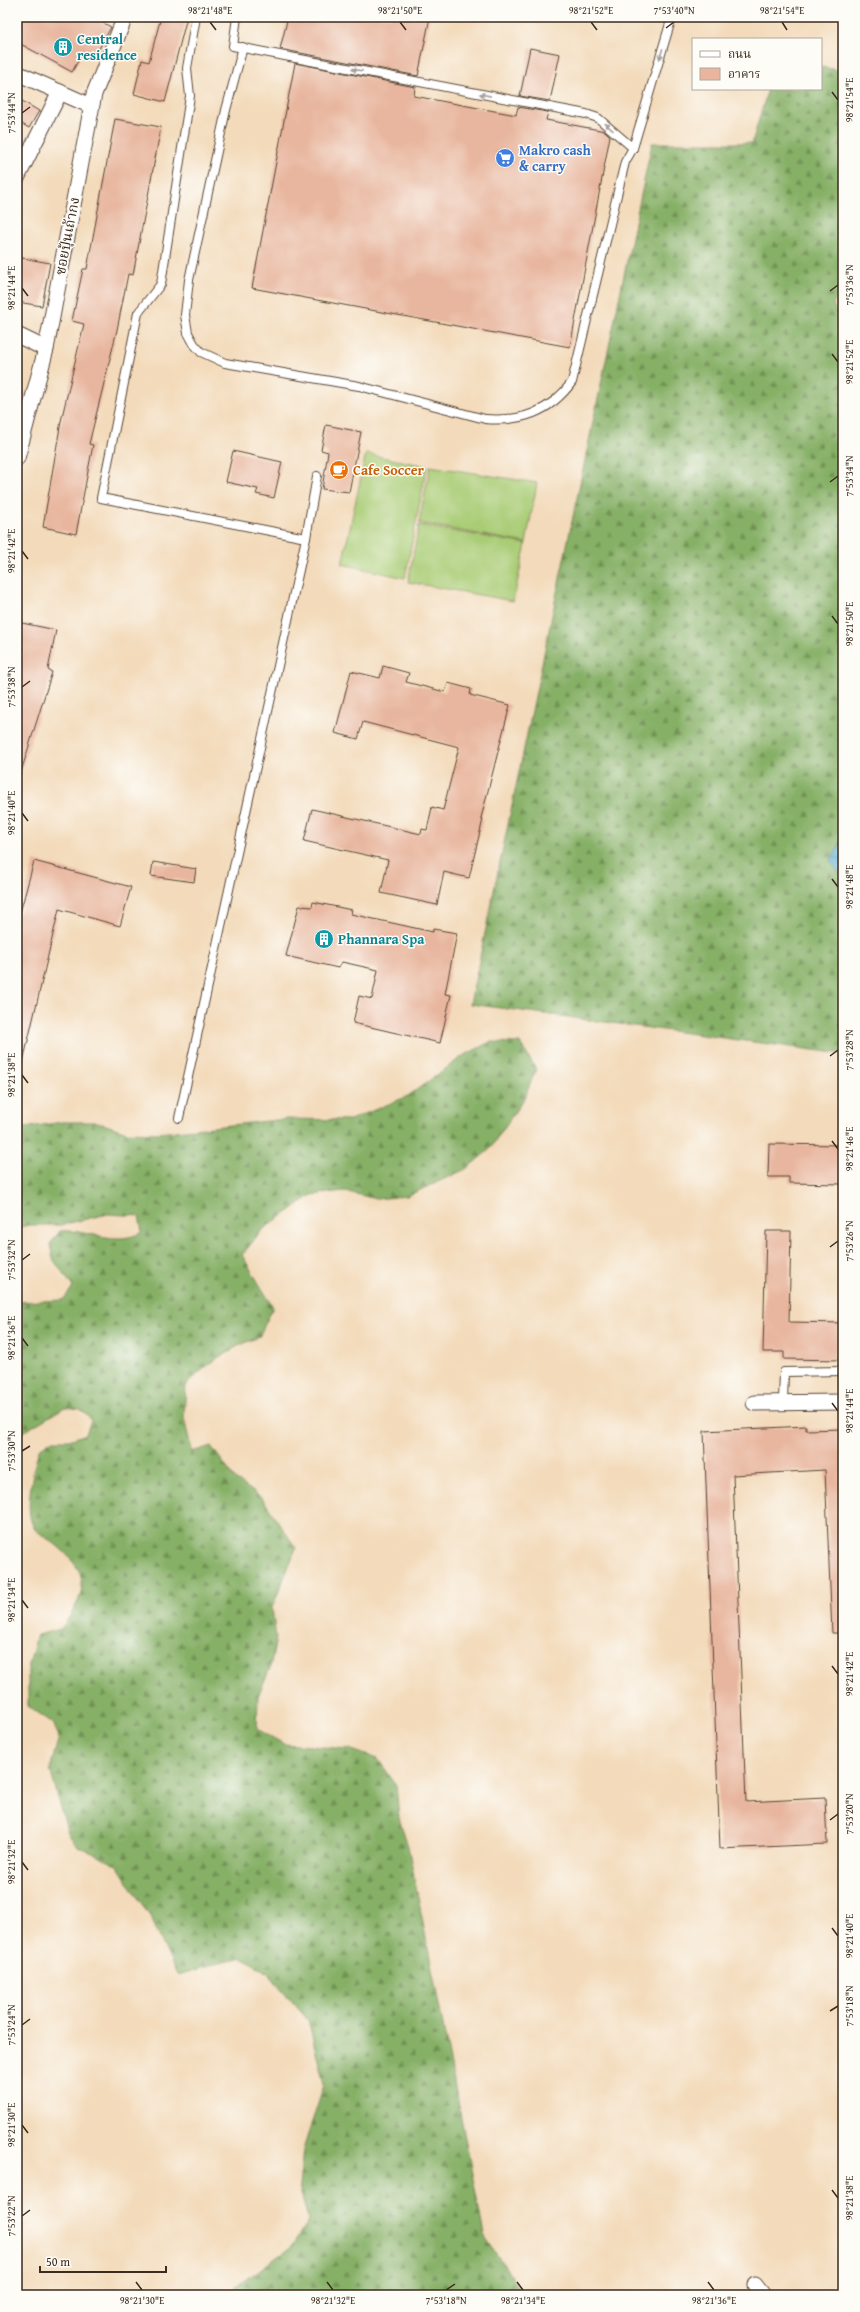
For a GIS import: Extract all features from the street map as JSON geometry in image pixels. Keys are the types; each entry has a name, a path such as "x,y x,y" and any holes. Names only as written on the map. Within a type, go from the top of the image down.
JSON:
{"street":[{"name":"ซอยปุ้นเถ้ากง","path":"17,458 46,349 91,106 94,94 125,17"},
{"path":"17,73 91,106"},
{"path":"17,178 60,92"},
{"path":"17,335 46,349"},
{"path":"754,1402 843,1402"}],"lane":[{"path":"196,17 187,68 190,96 161,284 138,312 101,498 306,538"},
{"path":"237,17 233,46 586,114 598,118 633,148"},
{"path":"243,47 226,110 189,280 185,315 188,333 194,344 201,352 225,363 359,386 485,419 505,421 525,416 543,408 560,398 572,382 625,162 633,148 672,17"},
{"path":"179,1118 306,538 317,476"},
{"path":"783,1402 784,1372 843,1371"}],"green space":[{"path":"822,67 843,71 843,286 833,304 843,328 843,1054 470,1004 652,143 752,143 768,90 822,90"},
{"path":"366,454 427,466 405,578 342,564"},
{"path":"430,466 537,483 526,543 419,523"},
{"path":"419,525 526,544 513,601 408,582"},
{"path":"490,1042 520,1043 536,1069 525,1097 489,1150 466,1169 407,1196 376,1199 344,1191 312,1195 262,1230 242,1255 273,1307 259,1337 228,1351 203,1369 186,1385 184,1418 192,1452 211,1446 235,1479 262,1498 296,1548 272,1608 276,1638 270,1668 258,1696 257,1729 284,1744 349,1749 378,1759 396,1785 399,1818 408,1846 484,2235 523,2295 225,2295 292,2246 308,2220 299,2186 303,2150 324,2084 308,2020 268,1973 242,1957 177,1975 151,1918 117,1865 78,1846 68,1834 50,1769 59,1737 53,1723 28,1706 28,1668 37,1635 61,1629 76,1605 81,1594 82,1585 76,1566 67,1555 34,1527 29,1511 29,1500 32,1478 39,1449 53,1440 69,1440 86,1434 91,1420 80,1409 65,1407 17,1436 17,1302 63,1300 73,1287 53,1259 50,1244 60,1231 81,1232 112,1238 132,1236 142,1232 139,1216 108,1214 61,1225 29,1225 17,1228 17,1129 62,1122 97,1122 127,1132 158,1133 286,1119 350,1120 408,1096 463,1056"}],"water":[{"path":"843,822 843,874 839,873 830,860 840,846"}],"building":[{"name":"Central residence","path":"17,17 92,17 111,27 94,58 83,52 72,72 17,42"},
{"path":"161,17 187,17 165,102 134,94 142,60 149,62"},
{"path":"288,17 430,17 418,76 280,49"},
{"path":"530,48 560,54 550,101 520,96"},
{"path":"295,63 415,87 414,96 516,115 518,107 548,112 546,120 605,131 610,136 570,347 252,288"},
{"path":"17,98 39,111 29,128 17,121"},
{"path":"115,119 161,127 133,275 128,274 117,330 89,444 93,445 76,534 43,527 61,421 84,324 72,321 83,269 87,269"},
{"path":"17,257 50,263 42,306 17,302"},
{"name":"Cafe Soccer","path":"326,425 361,432 349,492 322,489 328,452 321,450"},
{"path":"233,451 282,462 274,498 256,494 258,489 226,482"},
{"path":"17,622 56,630 48,670 52,672 20,775 17,775 17,671 24,648 17,647"},
{"path":"383,666 409,673 406,682 445,692 448,683 471,689 470,695 510,705 481,818 483,819 469,878 444,872 437,905 381,893 388,860 304,841 312,809 421,834 422,829 427,830 432,807 443,810 459,747 363,722 358,739 335,733 351,671 380,678"},
{"path":"34,861 131,887 120,926 59,909 22,1066 17,1065 17,912 20,913"},
{"path":"153,862 196,869 194,882 151,876"},
{"path":"313,902 352,910 351,914 433,932 433,929 457,933 445,994 451,995 440,1043 353,1023 359,996 372,999 378,970 342,962 338,968 286,956 299,906 312,907"},
{"path":"769,1144 843,1145 843,1184 789,1183 789,1177 768,1177"},
{"path":"766,1231 791,1231 789,1322 843,1323 843,1360 784,1359 784,1352 763,1352"},
{"path":"806,1426 806,1430 843,1429 843,1633 832,1633 825,1470 733,1475 746,1802 825,1798 827,1844 720,1849 704,1431"}],"place":[{"name":"Central residence","path":"63,47"},
{"name":"Makro cash & carry","path":"505,158"},
{"name":"Cafe Soccer","path":"339,470"},
{"name":"Phannara Spa","path":"324,939"}]}
